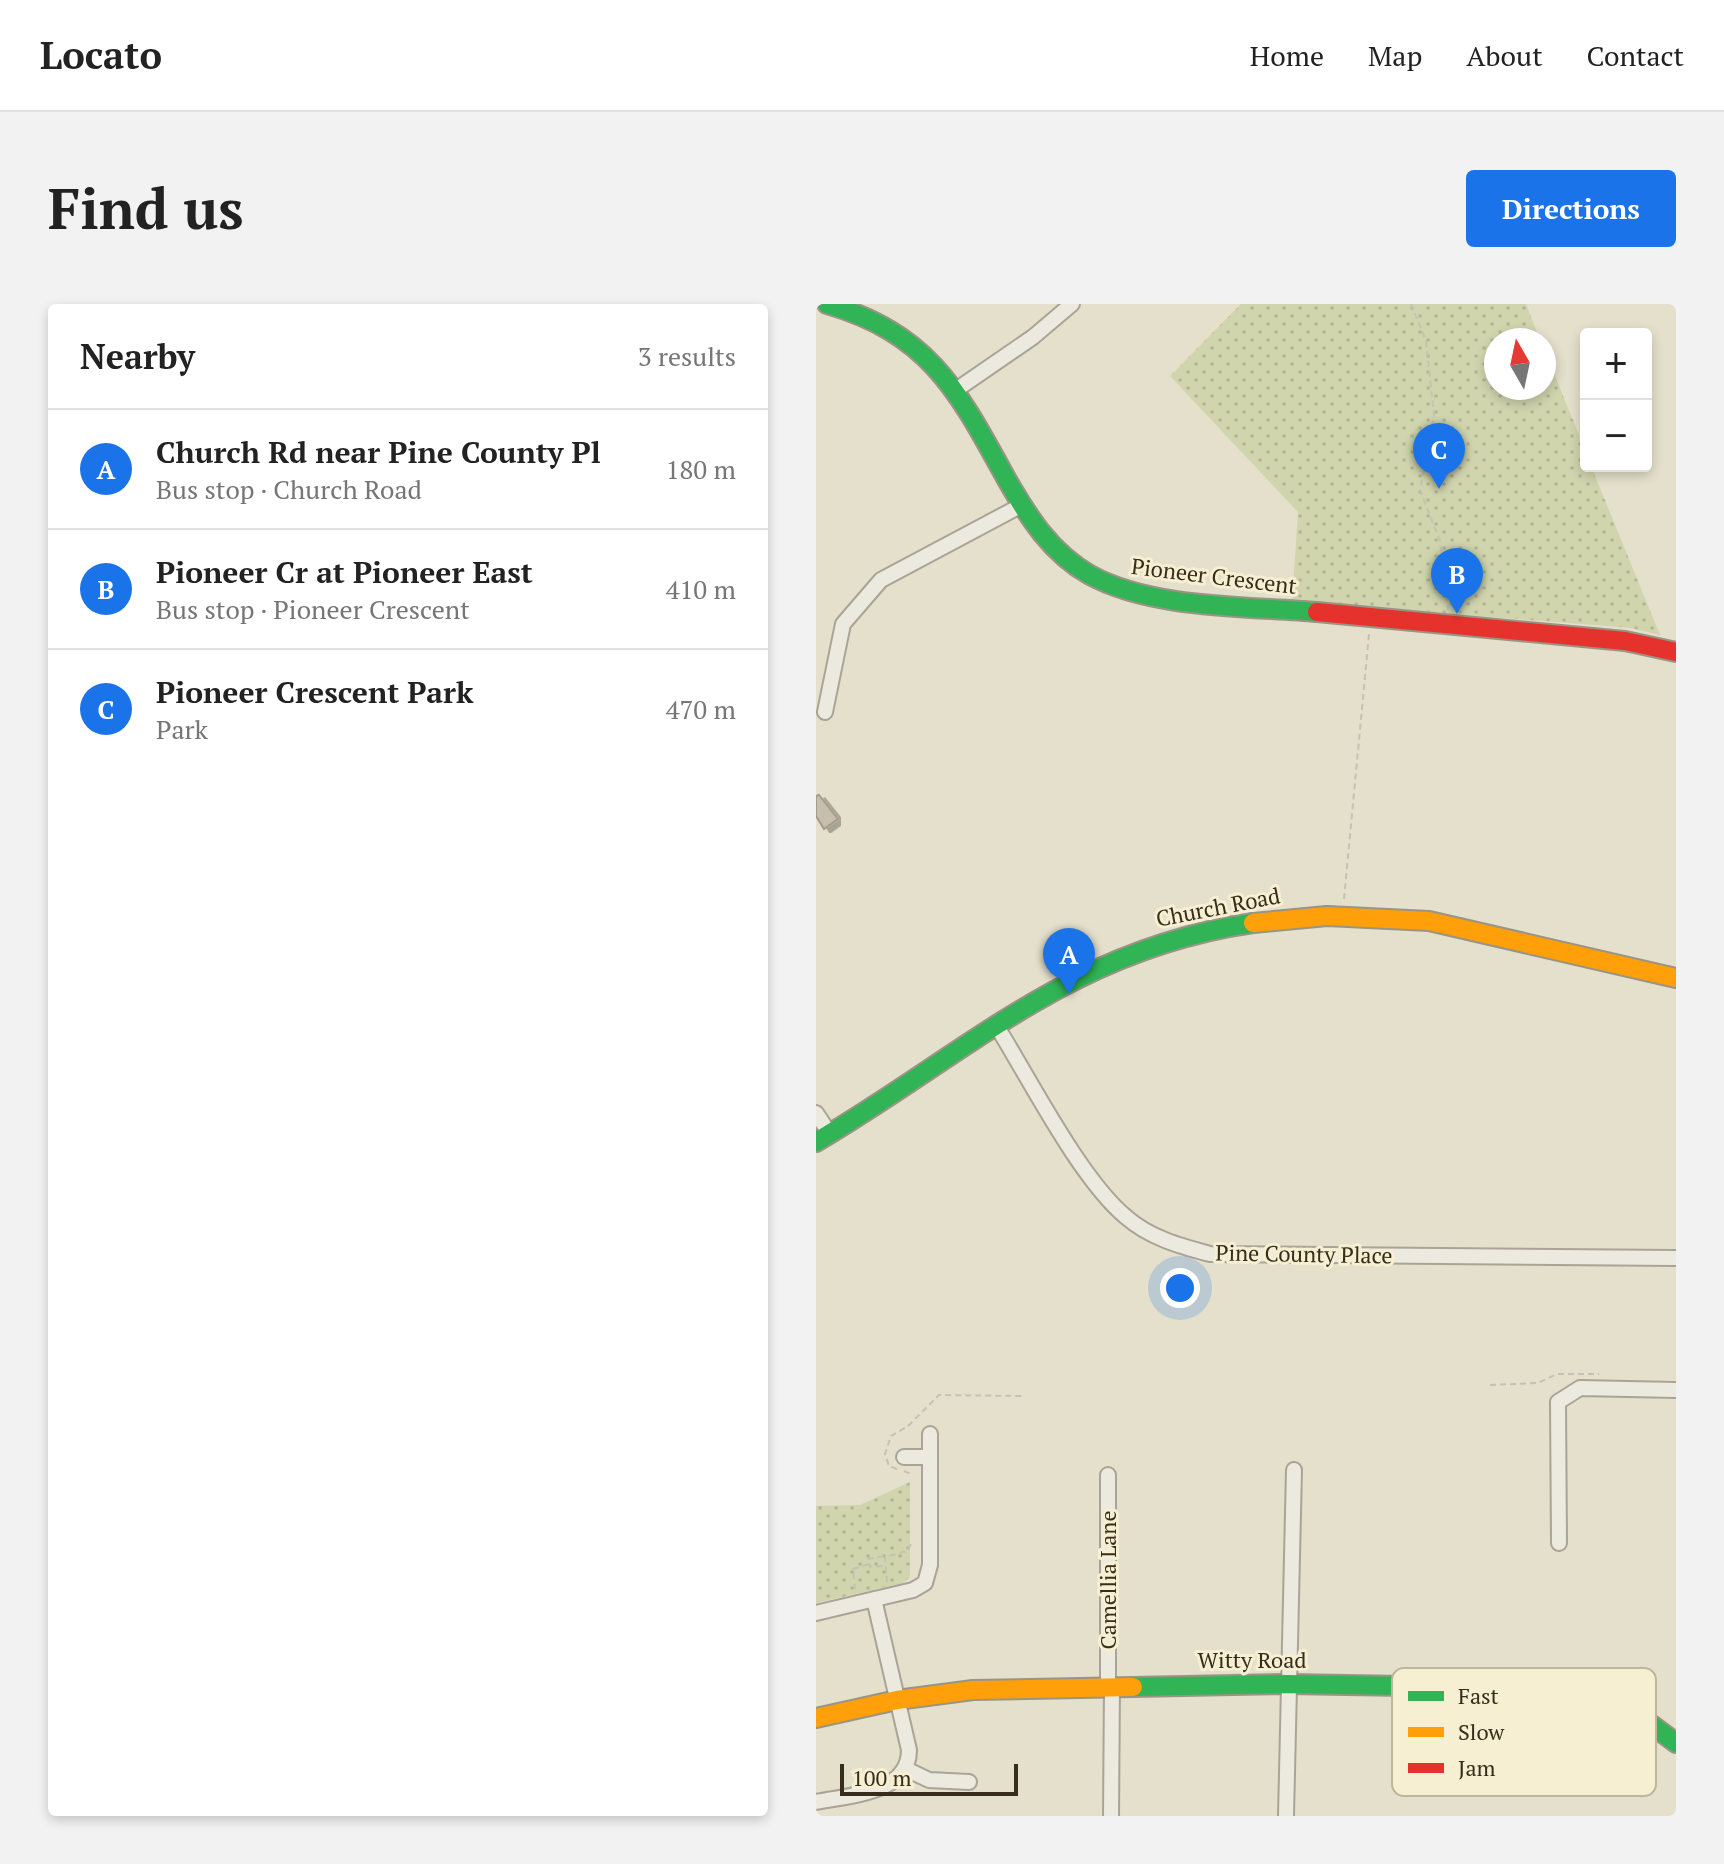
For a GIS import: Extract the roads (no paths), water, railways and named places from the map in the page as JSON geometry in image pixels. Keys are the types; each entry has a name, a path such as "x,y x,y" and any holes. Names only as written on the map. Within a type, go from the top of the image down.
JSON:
{"street":[{"name":"Pioneer Crescent","path":"827,304 858,312 895,329 930,357 956,390 1022,505 1055,549 1083,572 1117,588 1164,598 1625,641 1676,652"},
{"path":"956,390 1033,337 1072,304"},
{"path":"825,712 843,624 881,580 1022,505"},
{"name":"Church Road","path":"823,1138 996,1025 1083,973 1161,942 1239,923 1309,915 1385,916 1434,922 1585,960 1676,978"},
{"name":"Pine County Place","path":"996,1025 1093,1180 1126,1217 1165,1241 1210,1254 1676,1258"},
{"path":"816,1113 823,1138"},
{"path":"1559,1543 1558,1402 1580,1388 1676,1390"},
{"path":"816,1613 913,1590 928,1577 930,1434"},
{"path":"904,1457 930,1457"},
{"path":"1286,1816 1294,1470"},
{"name":"Camellia Lane","path":"1108,1475 1111,1816"},
{"path":"816,1802 884,1786 906,1769 909,1750 874,1599"},
{"name":"Witty Road","path":"816,1718 943,1692 1110,1685 1392,1686"},
{"name":"Witty Road","path":"1656,1728 1676,1743"},
{"path":"906,1769 929,1780 969,1782"}],"place":[{"name":"Pioneer Crescent Park","path":"1439,489"},
{"name":"Pioneer Cr at Pioneer East","path":"1457,614"},
{"name":"Church Rd near Pine County Pl","path":"1069,994"}]}
